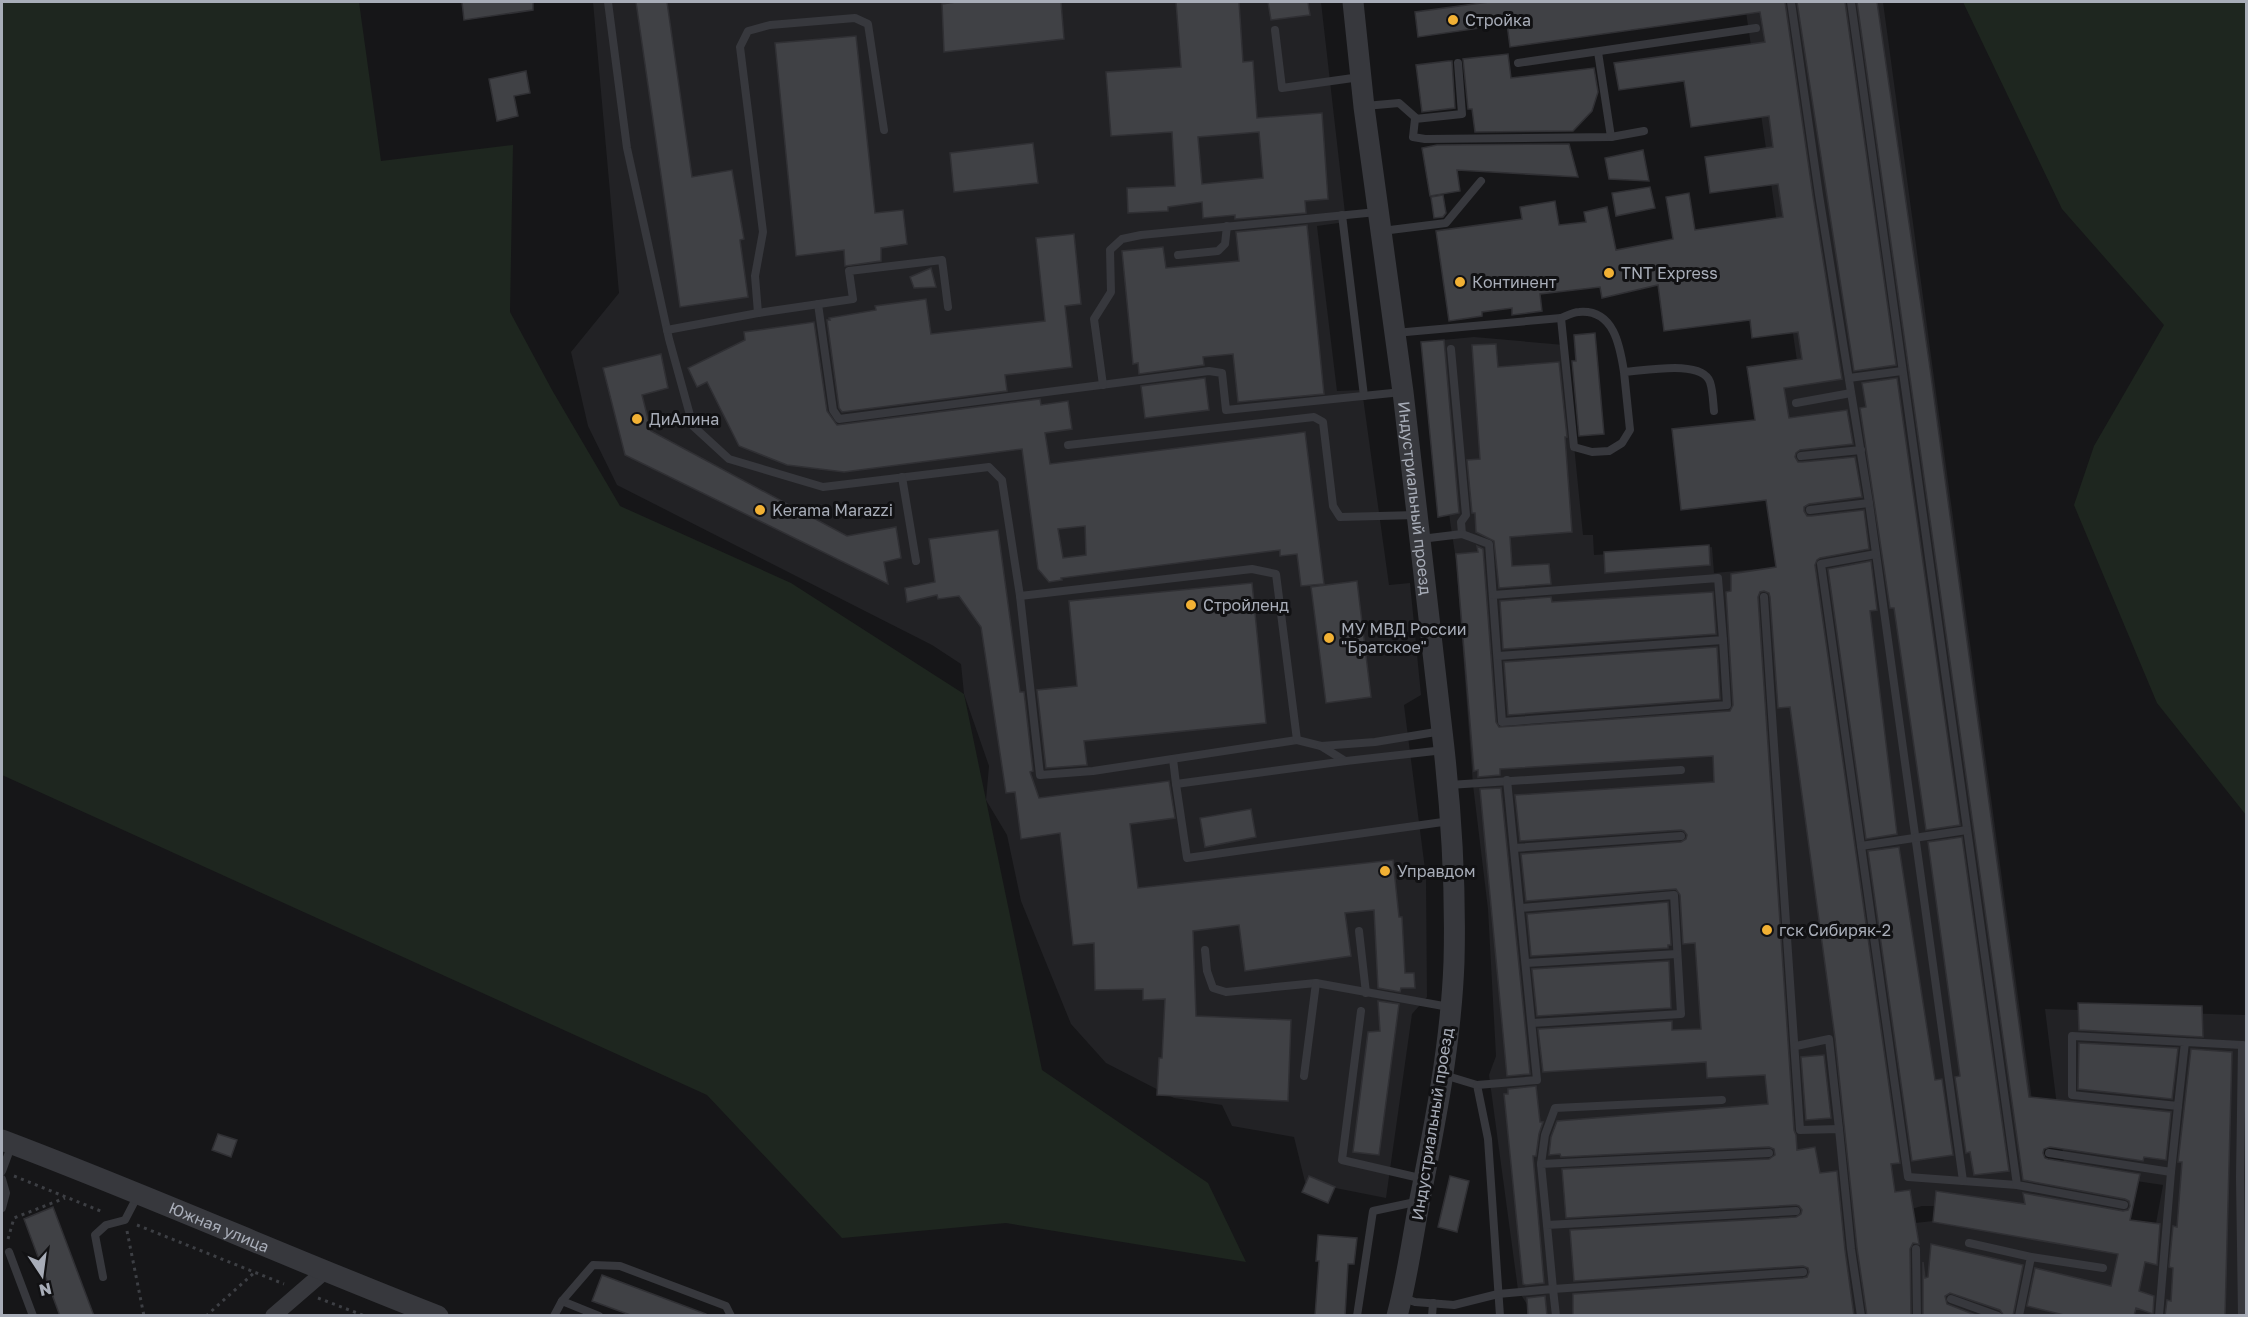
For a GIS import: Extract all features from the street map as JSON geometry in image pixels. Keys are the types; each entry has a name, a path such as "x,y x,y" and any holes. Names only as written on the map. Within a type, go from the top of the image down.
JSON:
{"street":[{"name":"Индустриальный проезд","path":"1353,2 1378,221 1418,515 1450,821 1454,963 1443,1075 1399,1307"},
{"name":"Южная улица","path":"7,1142 324,1272 438,1316"},
{"path":"273,1316 324,1272"}],"lane":[{"path":"608,2 627,148 667,330 693,426 729,459 823,487 989,467 1002,480 1020,596 1040,775 1093,771 1297,740 1321,746 1346,761"},
{"path":"1791,2 1819,195 1869,503 1963,1182"},
{"path":"1851,2 2017,1185"},
{"path":"758,313 755,276 763,232 740,47 748,31 770,25 855,18 868,24 884,130"},
{"path":"1518,63 1756,28"},
{"path":"1275,30 1282,88 1360,77"},
{"path":"1598,51 1611,137"},
{"path":"1364,106 1399,103 1416,118 1462,114 1458,63"},
{"path":"1416,118 1413,137 1425,139 1611,137 1644,131"},
{"path":"1103,385 1094,319 1111,292 1110,250 1122,239 1141,234 1342,215 1378,221 1446,223 1481,181"},
{"path":"1342,215 1364,396"},
{"path":"1178,255 1218,251 1225,244 1227,226"},
{"path":"667,330 758,313 853,299 849,271 942,260 948,308"},
{"path":"818,304 833,410 839,419 1209,371 1222,373 1226,410 1403,392"},
{"path":"1395,333 1561,318 1579,312 1599,314 1608,323 1621,349 1630,430 1622,443 1609,451 1592,452 1574,447 1561,318"},
{"path":"1451,349 1466,515 1461,522 1462,534"},
{"path":"1624,372 1690,368 1703,373 1710,381 1714,411"},
{"path":"1849,378 1902,371"},
{"path":"1796,403 1851,393"},
{"path":"1068,445 1314,417 1323,422 1333,506 1340,517 1418,515"},
{"path":"1801,456 1861,450"},
{"path":"903,477 916,561"},
{"path":"1810,510 1869,503"},
{"path":"1419,539 1462,534 1489,544 1502,722 1727,705 1718,578 1493,595"},
{"path":"1876,554 1821,564 1908,1177 2017,1185 2124,1204"},
{"path":"1020,596 1252,568 1276,574 1297,740"},
{"path":"1764,597 1800,1130 1839,1129"},
{"path":"1497,656 1723,640"},
{"path":"1321,746 1443,740"},
{"path":"1176,784 1346,761 1443,740"},
{"path":"1173,759 1187,858 1450,821"},
{"path":"1448,785 1681,770"},
{"path":"1443,1075 1477,1085 1537,1080 1507,780"},
{"path":"1861,846 1967,830"},
{"path":"1514,848 1681,836"},
{"path":"1520,908 1674,895 1681,1014 1532,1023"},
{"path":"1359,931 1366,993"},
{"path":"1205,950 1207,971 1213,988 1226,993 1316,983 1450,1007"},
{"path":"1526,963 1677,954"},
{"path":"1304,1076 1316,983"},
{"path":"1361,1011 1342,1160 1425,1179"},
{"path":"2178,1106 2072,1095 2072,1036 2244,1046 2240,1177 2242,1316"},
{"path":"1796,1046 1829,1039 1861,1316"},
{"path":"2159,1316 2185,1042"},
{"path":"1477,1085 1488,1139 1500,1316"},
{"path":"1556,1316 1541,1164 1545,1135 1555,1108 1722,1100"},
{"path":"2,1171 7,1142"},
{"path":"2049,1152 2171,1172"},
{"path":"1541,1164 1769,1153"},
{"path":"2,1179 6,1193 2,1208"},
{"path":"103,1277 95,1235 106,1225 125,1220 138,1195"},
{"path":"1356,1316 1373,1211 1420,1201"},
{"path":"1547,1226 1796,1211"},
{"path":"1969,1243 2031,1257 2103,1268"},
{"path":"7,1249 33,1316"},
{"path":"1916,1249 1917,1316"},
{"path":"2019,1316 2031,1257"},
{"path":"555,1316 562,1301 593,1265 620,1266 726,1306 731,1316"},
{"path":"1399,1307 1433,1303 1454,1305 1498,1293 1803,1272"},
{"path":"1951,1299 1998,1316"},
{"path":"562,1301 599,1316"},
{"path":"1432,1316 1433,1303"}],"path":[{"path":"2,1171 365,1316"},
{"path":"7,1249 14,1218 67,1197"},
{"path":"125,1220 144,1316"},
{"path":"206,1316 254,1272"}],"shaded area":[{"path":"2,2 359,2 381,161 513,145 510,312 552,390 620,506 791,583 964,694 1042,1070 1208,1183 1246,1262 1006,1223 842,1238 707,1095 2,775"},
{"path":"593,2 1321,2 1346,222 1317,226 1337,391 1362,390 1389,585 1410,583 1421,695 1404,705 1426,877 1427,997 1412,1014 1386,1198 1305,1182 1294,1137 1232,1126 1222,1105 1174,1098 1106,1063 1071,1024 1021,901 1007,835 986,800 989,766 964,694 961,664 932,645 617,485 588,426 571,352 619,293"},
{"path":"1624,2 1883,2 2040,1159 2064,1163 2045,1009 2246,1015 2246,1315 1529,1315 1528,1306 1518,1290 1489,1075 1496,1056 1488,909 1473,785 1456,560 1432,341 1474,337 1564,345 1583,535 1593,535 1594,555 1712,547 1714,573 1779,567 1747,370 1797,361 1745,5 1626,7","holes":["2136,1181 2163,1185 2152,1245 1947,1216 1933,1221 1897,1225 1908,1210 1922,1206 1944,1206 2127,1235 2128,1210"]},
{"path":"1963,2 2246,2 2246,815 2157,703 2074,505 2094,446 2164,325 2062,209"}],"building":[{"path":"462,2 533,2 533,10 464,20"},
{"path":"636,2 667,2 692,177 732,170 744,239 740,240 748,297 680,307"},
{"path":"1061,2 1064,39 944,52 942,4"},
{"path":"1176,2 1239,2 1243,62 1253,61 1257,118 1322,113 1328,199 1305,201 1306,213 1235,219 1235,215 1203,218 1202,202 1168,207 1168,211 1128,213 1127,188 1175,186 1172,132 1111,136 1106,72 1181,67","holes":["1259,132 1263,178 1202,184 1198,137"]},
{"path":"1268,2 1308,2 1310,15 1271,20"},
{"path":"1489,2 1785,2 1842,379 1784,388 1789,418 1847,410 1853,444 1800,450 1795,457 1798,462 1802,462 1855,457 1862,497 1809,504 1804,507 1807,516 1864,510 1869,549 1820,558 1815,565 1900,1163 1891,1164 1895,1192 1910,1190 1919,1244 1913,1243 1910,1249 1911,1316 1867,1316 1857,1248 1835,1038 1790,707 1778,708 1770,597 1769,593 1764,591 1760,592 1758,597 1794,1130 1797,1150 1815,1147 1820,1173 1837,1171 1854,1316 1573,1316 1573,1294 1803,1278 1807,1277 1809,1272 1808,1268 1803,1266 1574,1281 1570,1230 1796,1217 1801,1214 1802,1210 1796,1205 1566,1218 1562,1169 1769,1159 1775,1155 1774,1149 1769,1147 1561,1157 1560,1154 1549,1155 1551,1137 1557,1121 1768,1104 1765,1075 1707,1078 1706,1062 1543,1072 1538,1029 1672,1021 1672,1030 1701,1029 1695,943 1683,944 1680,895 1676,889 1526,901 1521,854 1681,842 1686,839 1687,835 1681,830 1520,841 1515,795 1714,782 1713,756 1500,769 1500,775 1478,777 1478,770 1474,771 1456,554 1478,552 1477,546 1483,549 1496,722 1499,727 1730,711 1733,705 1726,592 1731,591 1731,574 1776,567 1766,500 1681,510 1672,429 1755,420 1747,367 1802,359 1798,332 1752,338 1750,320 1664,331 1658,285 1602,298 1600,287 1540,294 1542,311 1512,315 1512,308 1482,312 1482,316 1449,321 1436,231 1522,219 1520,207 1555,201 1559,225 1586,222 1584,212 1607,207 1616,250 1673,239 1666,197 1689,193 1695,230 1783,217 1778,184 1710,193 1705,157 1773,147 1769,116 1691,127 1684,81 1619,90 1614,63 1765,42 1760,12 1510,47 1507,24 1418,37 1415,12"},
{"path":"1797,2 1845,2 1896,365 1854,371"},
{"path":"1857,2 1877,2 1929,361 2029,1097 2171,1112 2166,1160 2144,1157 2143,1161 2050,1147 2044,1149 2043,1153 2048,1159 2140,1174 2130,1220 2160,1224 2157,1265 2145,1262 2139,1291 2154,1296 2153,1314 2136,1308 2134,1316 2068,1316 2027,1306 2035,1268 2111,1286 2118,1254 1933,1222 1936,1191 2025,1204 2023,1193 2123,1211 2128,1210 2130,1206 2129,1201 2125,1199 2023,1180"},
{"path":"856,36 875,213 903,210 907,244 881,248 881,261 845,266 844,250 796,256 775,43"},
{"path":"1508,54 1511,78 1594,68 1598,92 1592,111 1573,131 1475,132 1472,109 1468,109 1463,59"},
{"path":"1452,61 1455,108 1422,112 1416,65"},
{"path":"526,71 530,93 514,96 518,116 497,121 489,79"},
{"path":"1033,143 1038,183 954,192 950,153"},
{"path":"1569,144 1578,177 1457,170 1460,191 1430,196 1422,148 1437,145"},
{"path":"1643,150 1649,181 1609,179 1605,158"},
{"path":"1650,187 1655,208 1616,216 1612,193"},
{"path":"1443,195 1446,213 1443,217 1434,218 1431,197"},
{"path":"1307,225 1324,394 1238,402 1233,354 1203,357 1204,365 1139,374 1138,363 1133,364 1122,251 1163,247 1166,268 1239,261 1236,232"},
{"path":"1074,234 1081,304 1065,306 1072,367 1005,375 1007,391 842,412 839,408 827,320 830,320 829,318 876,310 875,306 926,299 931,334 1045,321 1036,238"},
{"path":"931,268 936,287 914,288 910,277"},
{"path":"814,322 827,411 837,425 1040,399 1041,405 1068,401 1072,429 1045,433 1050,464 1305,432 1324,584 1301,586 1297,554 1280,556 1280,550 1061,578 1062,580 1049,582 1038,569 1022,449 844,472 787,465 739,446 707,382 697,387 688,368 745,340 744,332","holes":["1085,526 1086,555 1063,558 1058,529"]},
{"path":"1595,333 1604,434 1579,436 1572,361 1576,361 1574,335"},
{"path":"1444,340 1459,513 1438,517 1421,342"},
{"path":"1496,344 1498,367 1559,362 1567,437 1565,437 1572,532 1510,537 1512,566 1549,564 1551,584 1499,588 1494,541 1476,532 1467,460 1480,459 1472,345"},
{"path":"661,354 668,388 642,395 651,431 847,536 896,527 901,558 884,562 888,584 625,455 603,368"},
{"path":"1205,378 1209,410 1145,418 1141,386"},
{"path":"1897,378 1960,825 1926,830 1894,608 1890,608 1860,408 1866,407 1862,383"},
{"path":"998,530 1020,692 1024,692 1033,771 1030,772 1039,798 1169,781 1175,818 1130,824 1138,888 1393,860 1399,917 1402,917 1405,973 1414,973 1415,988 1401,988 1400,992 1378,988 1374,910 1345,913 1351,956 1245,971 1239,925 1193,931 1196,1016 1291,1020 1288,1101 1157,1095 1159,1058 1162,1058 1165,999 1143,1000 1143,989 1095,990 1094,943 1073,945 1060,833 1021,839 1015,792 1006,793 981,627 959,596 938,599 937,595 907,602 905,588 935,582 929,539"},
{"path":"1709,545 1710,565 1605,573 1604,552"},
{"path":"1871,561 1877,610 1870,611 1897,834 1866,839 1828,569"},
{"path":"1357,581 1371,697 1326,703 1311,587"},
{"path":"1252,583 1266,723 1084,741 1087,765 1046,768 1037,690 1077,686 1069,601"},
{"path":"1713,592 1716,634 1503,649 1500,601 1551,597 1552,602"},
{"path":"1717,647 1720,699 1508,715 1504,662"},
{"path":"1501,788 1530,1074 1507,1076 1480,789"},
{"path":"1251,809 1256,837 1205,847 1200,818"},
{"path":"1962,837 2009,1171 1974,1175 1970,1152 1966,1153 1955,1077 1960,1076 1928,842"},
{"path":"1899,847 1935,1080 1942,1079 1953,1155 1912,1161 1868,851"},
{"path":"1668,902 1671,945 1668,945 1668,948 1531,956 1527,914"},
{"path":"1669,961 1671,1008 1537,1016 1532,969"},
{"path":"1378,1001 1399,1004 1379,1155 1353,1152 1368,1032 1380,1031"},
{"path":"2078,1003 2202,1006 2203,1037 2079,1030"},
{"path":"2079,1043 2178,1048 2172,1099 2078,1089"},
{"path":"2191,1049 2232,1052 2225,1316 2165,1316 2167,1300 2171,1301 2173,1268 2169,1267 2173,1226 2177,1227 2182,1162 2178,1162"},
{"path":"1824,1055 1831,1118 1806,1120 1801,1057"},
{"path":"1536,1086 1540,1122 1543,1122 1536,1156 1533,1156 1544,1283 1526,1285 1523,1284 1504,1094 1508,1094 1508,1089"},
{"path":"218,1134 237,1140 231,1157 212,1150"},
{"path":"1309,1176 1335,1187 1328,1203 1302,1192"},
{"path":"1450,1176 1469,1181 1457,1232 1438,1227"},
{"path":"53,1207 94,1316 60,1316 24,1219"},
{"path":"1318,1235 1357,1238 1354,1264 1348,1264 1345,1316 1315,1316 1319,1261 1316,1261"},
{"path":"1931,1244 2023,1265 2013,1316 2004,1316 2000,1310 1950,1293 1945,1296 1947,1304 1978,1316 1923,1316 1923,1262 1925,1278 1928,1277"},
{"path":"602,1275 706,1314 706,1316 633,1316 592,1301"},
{"path":"1545,1296 1547,1316 1528,1316 1527,1298"}],"place":[{"name":"Стройка","path":"1453,20"},
{"name":"TNT Express","path":"1609,273"},
{"name":"Континент","path":"1460,282"},
{"name":"ДиАлина","path":"637,419"},
{"name":"Kerama Marazzi","path":"760,510"},
{"name":"Стройленд","path":"1191,605"},
{"name":"МУ МВД России \"Братское\"","path":"1329,638"},
{"name":"Управдом","path":"1385,871"},
{"name":"гск Сибиряк-2","path":"1767,930"}]}
